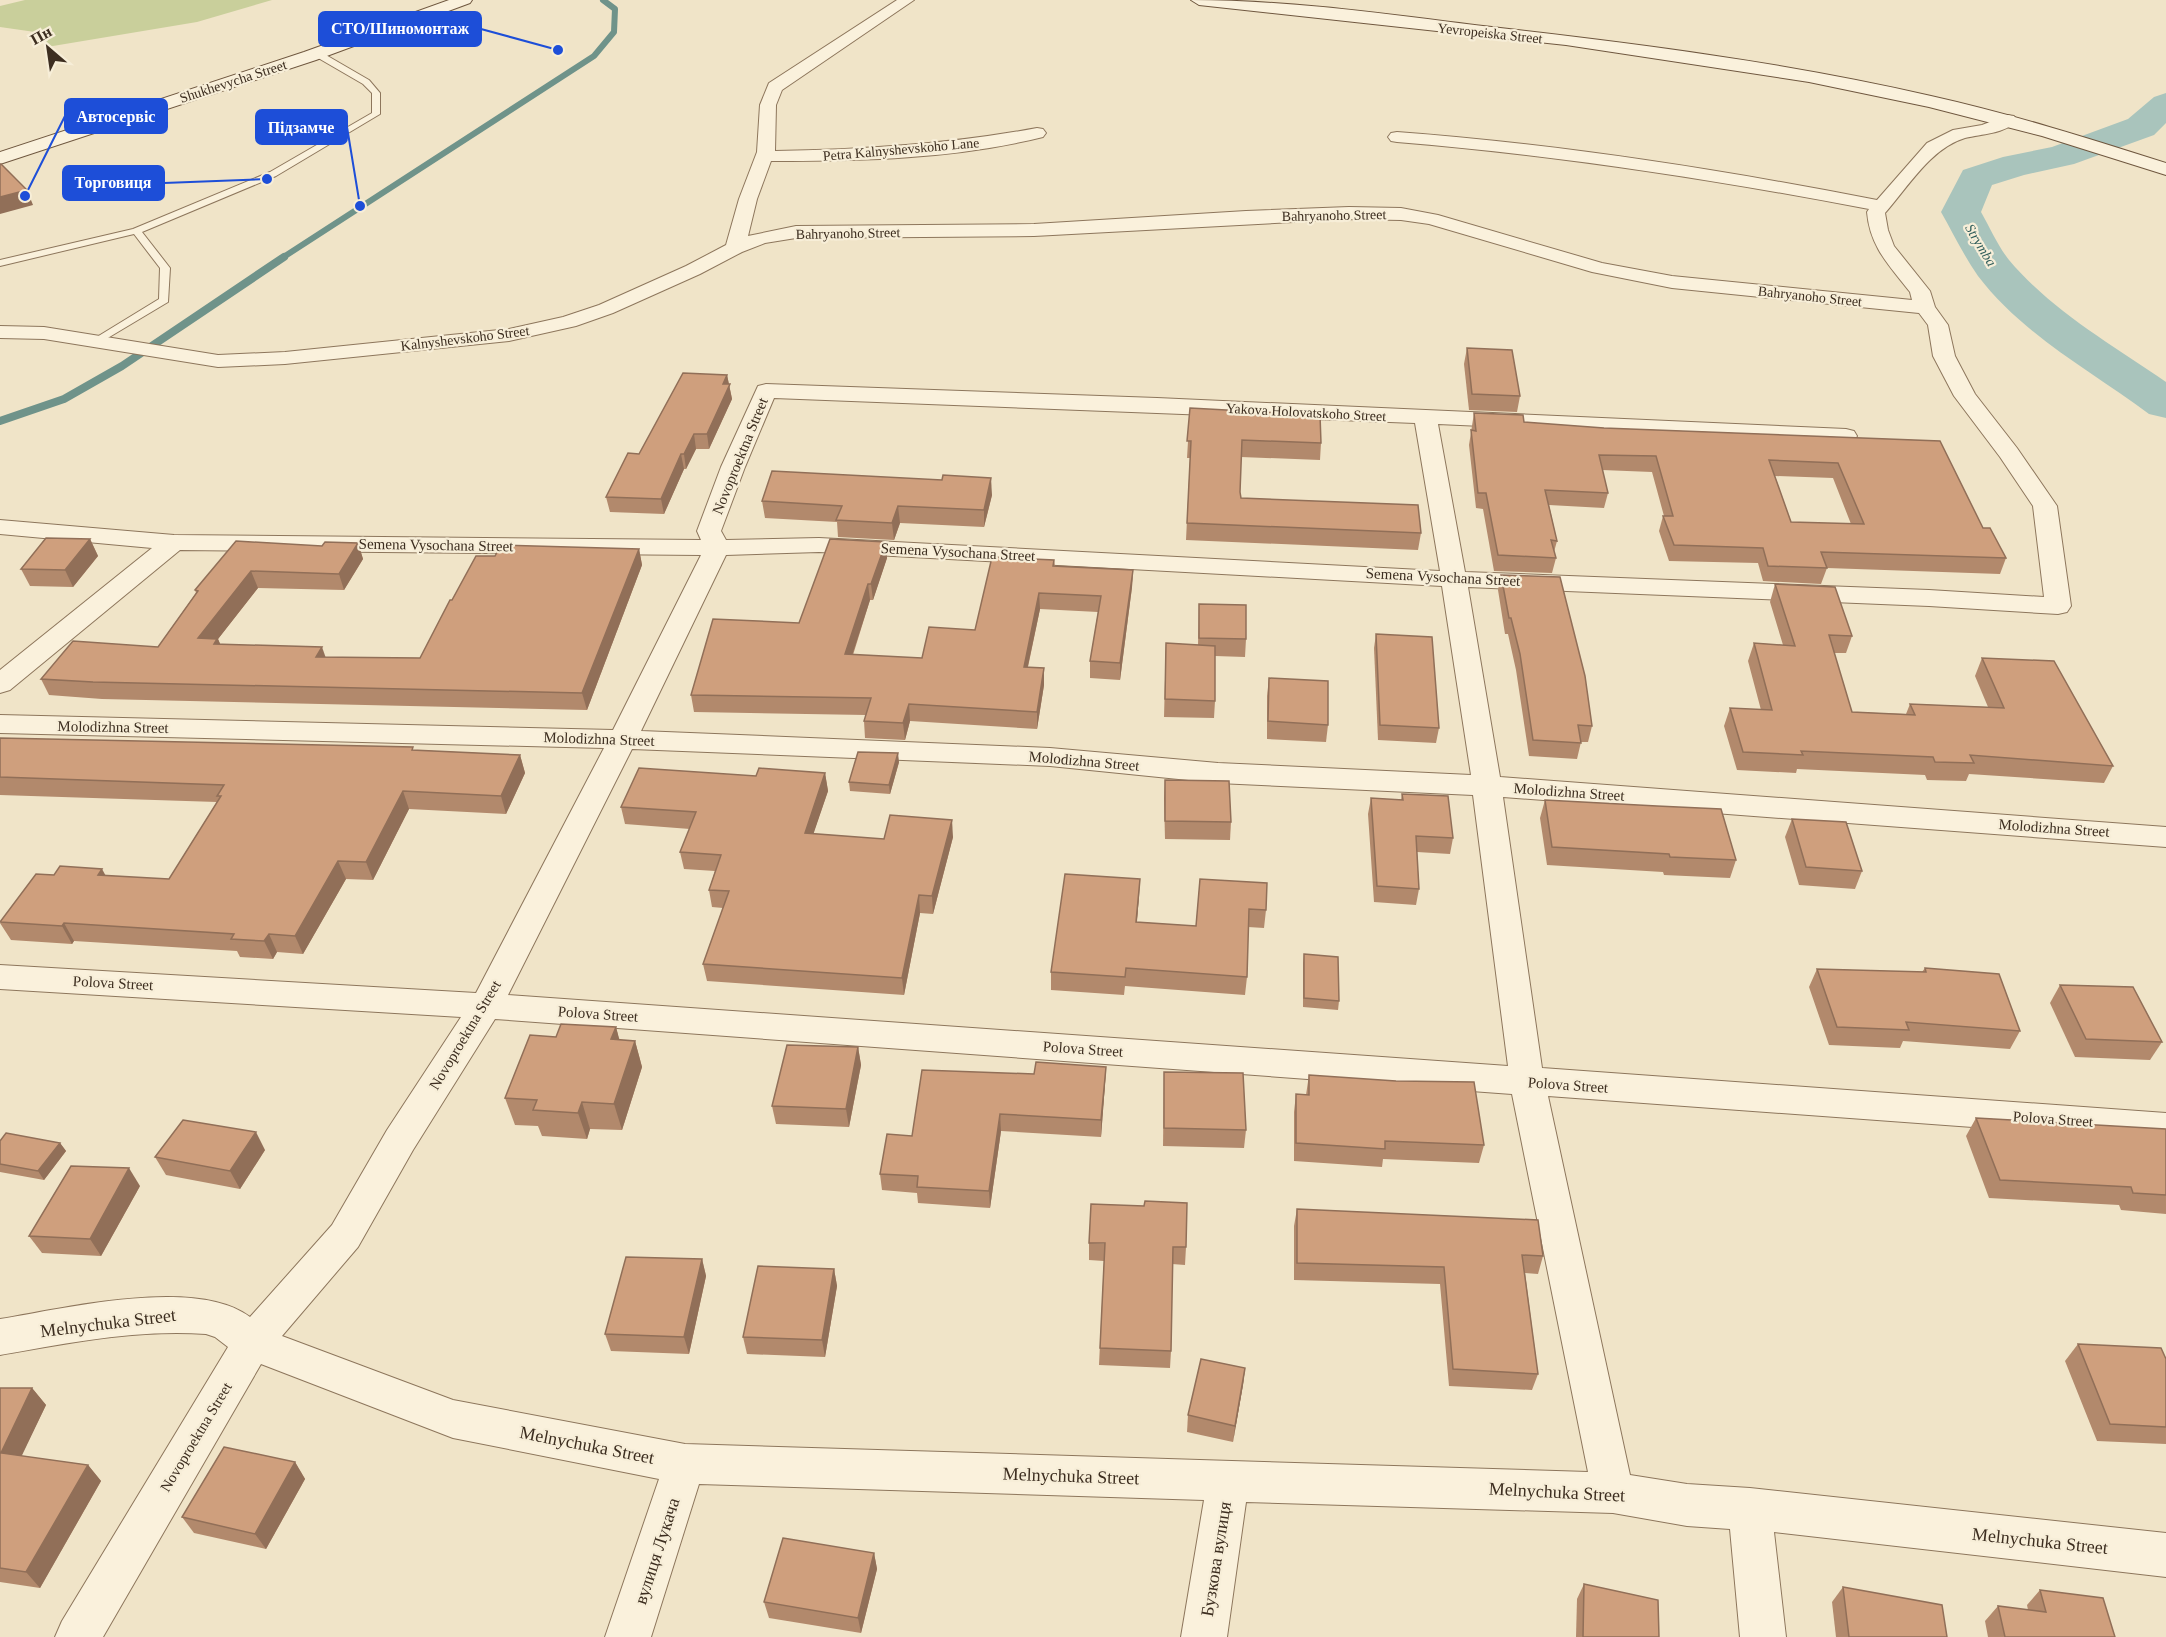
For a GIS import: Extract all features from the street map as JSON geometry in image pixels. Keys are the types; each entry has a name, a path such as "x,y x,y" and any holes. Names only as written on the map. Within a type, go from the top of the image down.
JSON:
{"main road":[{"name":"Shukhevycha Street","path":"0,158 316,53 464,0"},
{"name":"Yevropeiska Street","path":"1199,0 1547,39 1699,58 1779,71 1881,90 2008,120 2166,169"}],"street":[{"path":"735,248 748,199 764,156 768,105 775,87 907,0"},
{"path":"1925,307 1915,283 1885,247 1878,230 1876,212 1932,147 1959,134 1986,129 2008,120"},
{"name":"Petra Kalnyshevskoho Lane","path":"764,156 817,156 945,148 1037,133"},
{"path":"1397,137 1562,153 1677,169 1881,206"},
{"name":"Bahryanoho Street","path":"735,248 761,238 796,232 1034,230 1246,217 1349,213 1401,214 1431,219 1599,268 1672,282 1925,307"},
{"name":"Kalnyshevskoho Street","path":"0,332 44,333 97,340 155,352 218,361 274,358 509,335 569,322 597,312 693,270 735,248"},
{"name":"Semena Vysochana Street","path":"0,527 174,542 717,548 819,545 1454,579 1929,598 2058,606 2045,506 2009,453 1965,396 1944,356 1938,325 1925,307"},
{"name":"Yakova Holovatskoho Street","path":"766,391 1168,405 1846,436"},
{"name":"Novoproektna Street","path":"78,1637 252,1343 345,1236 400,1140 486,1006 623,739 717,548 709,531 733,467 766,391"},
{"path":"1425,417 1487,786 1527,1082 1613,1493"},
{"path":"0,684 174,542"},
{"name":"Molodizhna Street","path":"0,724 623,739 1050,757 1218,773 1487,786 2166,837"},
{"name":"Polova Street","path":"0,977 486,1006 2166,1127"},
{"name":"Melnychuka Street","path":"0,1337 109,1320 185,1315 225,1322 252,1343 453,1419 685,1464 1613,1493 1687,1505 1750,1509 2166,1555"},
{"name":"вулиця Лукача","path":"628,1637 685,1464"},
{"name":"Бузкова вулиця","path":"1204,1637 1228,1481"},
{"path":"1750,1509 1763,1637"}],"lane":[{"path":"0,262 136,231 273,174 376,114 376,93 366,82 316,53"},
{"path":"97,340 164,300 165,268 136,231"}],"green space":[{"path":"25,0 272,0 197,22 47,47 42,33 0,27 0,6"}],"building":[{"path":"1,164 27,190 0,197"},
{"path":"1467,348 1512,350 1520,396 1472,394"},
{"path":"683,373 727,375 723,384 730,384 707,434 694,434 684,454 681,454 661,499 606,497 628,453 639,454"},
{"path":"1190,408 1320,415 1321,443 1242,440 1241,498 1418,505 1421,533 1187,523 1191,441 1187,441"},
{"path":"1474,413 1523,415 1524,422 1604,428 1940,441 1983,528 1990,528 2006,558 1821,552 1827,568 1768,566 1763,548 1674,545 1663,516 1673,516 1656,456 1599,455 1608,493 1545,490 1557,541 1551,540 1556,558 1498,555 1486,493 1478,493 1471,430 1476,431","holes":["1769,460 1838,463 1864,524 1791,522"]},
{"path":"772,471 942,480 943,475 991,478 984,510 898,506 892,523 836,520 842,506 762,501"},
{"path":"46,538 90,539 65,570 21,569"},
{"path":"830,539 886,542 871,584 868,584 845,654 922,658 929,627 975,630 992,557 1054,560 1053,566 1133,570 1120,663 1090,661 1101,596 1039,593 1024,667 1044,668 1037,712 909,704 903,723 864,721 871,698 691,695 713,619 799,623"},
{"path":"236,541 322,546 325,542 358,543 339,574 251,571 198,638 217,639 214,644 322,647 316,657 420,658 476,556 495,556 501,545 639,549 582,693 41,679 73,641 158,647 198,591 195,590"},
{"path":"1501,575 1560,577 1585,676 1592,726 1578,725 1581,743 1533,740 1520,654 1511,618 1509,618"},
{"path":"1775,584 1835,587 1852,636 1829,635 1852,712 1915,715 1910,704 2004,708 1982,658 2054,661 2113,766 1970,755 1974,763 1935,762 1933,757 1801,751 1803,755 1743,752 1730,708 1772,710 1754,643 1795,646"},
{"path":"1199,604 1246,605 1246,639 1199,638"},
{"path":"1376,634 1432,637 1439,728 1380,725"},
{"path":"1166,643 1215,646 1215,701 1165,699"},
{"path":"1269,678 1328,681 1328,725 1268,721"},
{"path":"0,738 413,747 412,750 520,755 501,796 403,791 366,862 338,861 295,936 269,934 264,941 231,939 234,934 64,923 62,926 0,922 36,874 54,875 60,866 102,869 98,875 169,879 221,796 217,796 224,785 0,777"},
{"path":"858,752 898,753 889,785 849,782"},
{"path":"639,768 756,776 759,768 825,773 805,833 884,839 890,815 952,820 932,896 919,895 902,978 703,964 729,891 709,890 721,855 680,852 696,812 621,807"},
{"path":"1165,780 1229,781 1231,822 1165,821"},
{"path":"1402,794 1448,796 1453,838 1416,836 1419,889 1377,886 1371,798 1403,800"},
{"path":"1545,800 1721,809 1736,860 1552,847"},
{"path":"1792,819 1846,822 1862,871 1806,867"},
{"path":"1065,874 1140,879 1136,922 1196,926 1200,879 1267,883 1266,910 1249,909 1247,977 1126,968 1125,977 1051,972"},
{"path":"1304,954 1338,957 1339,1001 1304,998"},
{"path":"1925,968 1999,974 2020,1031 1906,1022 1909,1030 1837,1027 1817,969 1926,972"},
{"path":"2060,985 2133,987 2162,1042 2086,1039"},
{"path":"561,1024 616,1027 611,1039 635,1041 614,1104 582,1102 578,1113 533,1110 537,1100 505,1098 530,1035 556,1037"},
{"path":"787,1045 858,1047 846,1109 772,1106"},
{"path":"1036,1062 1106,1067 1101,1120 1000,1114 989,1191 917,1187 918,1176 880,1174 887,1134 912,1136 922,1070 1034,1074"},
{"path":"1164,1072 1243,1073 1246,1130 1164,1128"},
{"path":"1309,1075 1396,1081 1474,1082 1484,1145 1385,1141 1385,1149 1296,1143 1296,1094 1309,1095"},
{"path":"1976,1118 2166,1129 2166,1195 2133,1193 2131,1187 2000,1180"},
{"path":"183,1120 256,1132 230,1171 155,1157"},
{"path":"6,1133 60,1143 38,1171 0,1164 0,1141"},
{"path":"71,1166 129,1168 90,1239 29,1236"},
{"path":"1145,1201 1187,1203 1186,1247 1173,1247 1171,1351 1100,1348 1105,1243 1089,1243 1091,1204 1144,1206"},
{"path":"1297,1209 1538,1220 1543,1256 1522,1255 1538,1374 1453,1369 1444,1267 1297,1263"},
{"path":"626,1257 702,1259 684,1337 605,1334"},
{"path":"758,1266 834,1269 822,1340 743,1337"},
{"path":"2078,1344 2161,1348 2166,1359 2166,1427 2110,1424"},
{"path":"1201,1359 1245,1368 1235,1426 1188,1415"},
{"path":"0,1388 32,1388 1,1453 88,1465 26,1572 0,1568"},
{"path":"224,1447 295,1462 255,1534 182,1517"},
{"path":"783,1538 874,1553 858,1618 764,1602"},
{"path":"1584,1584 1658,1600 1659,1637 1583,1637"},
{"path":"1843,1587 1942,1605 1947,1637 1849,1637"},
{"path":"2040,1590 2103,1598 2115,1637 2005,1637 1998,1606 2046,1612"}],"waterway":[{"path":"282,258 594,56 614,32 615,9 603,0"},
{"name":"Strymba","path":"2166,104 2141,127 2061,156 2016,165 1976,178 1961,212 1994,268 2033,309 2076,342 2166,404"},
{"path":"0,421 64,399 122,366 284,257"}],"place":[{"name":"СТО/Шиномонтаж","path":"558,50"},
{"name":"Торговиця","path":"267,179"},
{"name":"Автосервіс","path":"25,196"},
{"name":"Підзамче","path":"360,206"}]}
